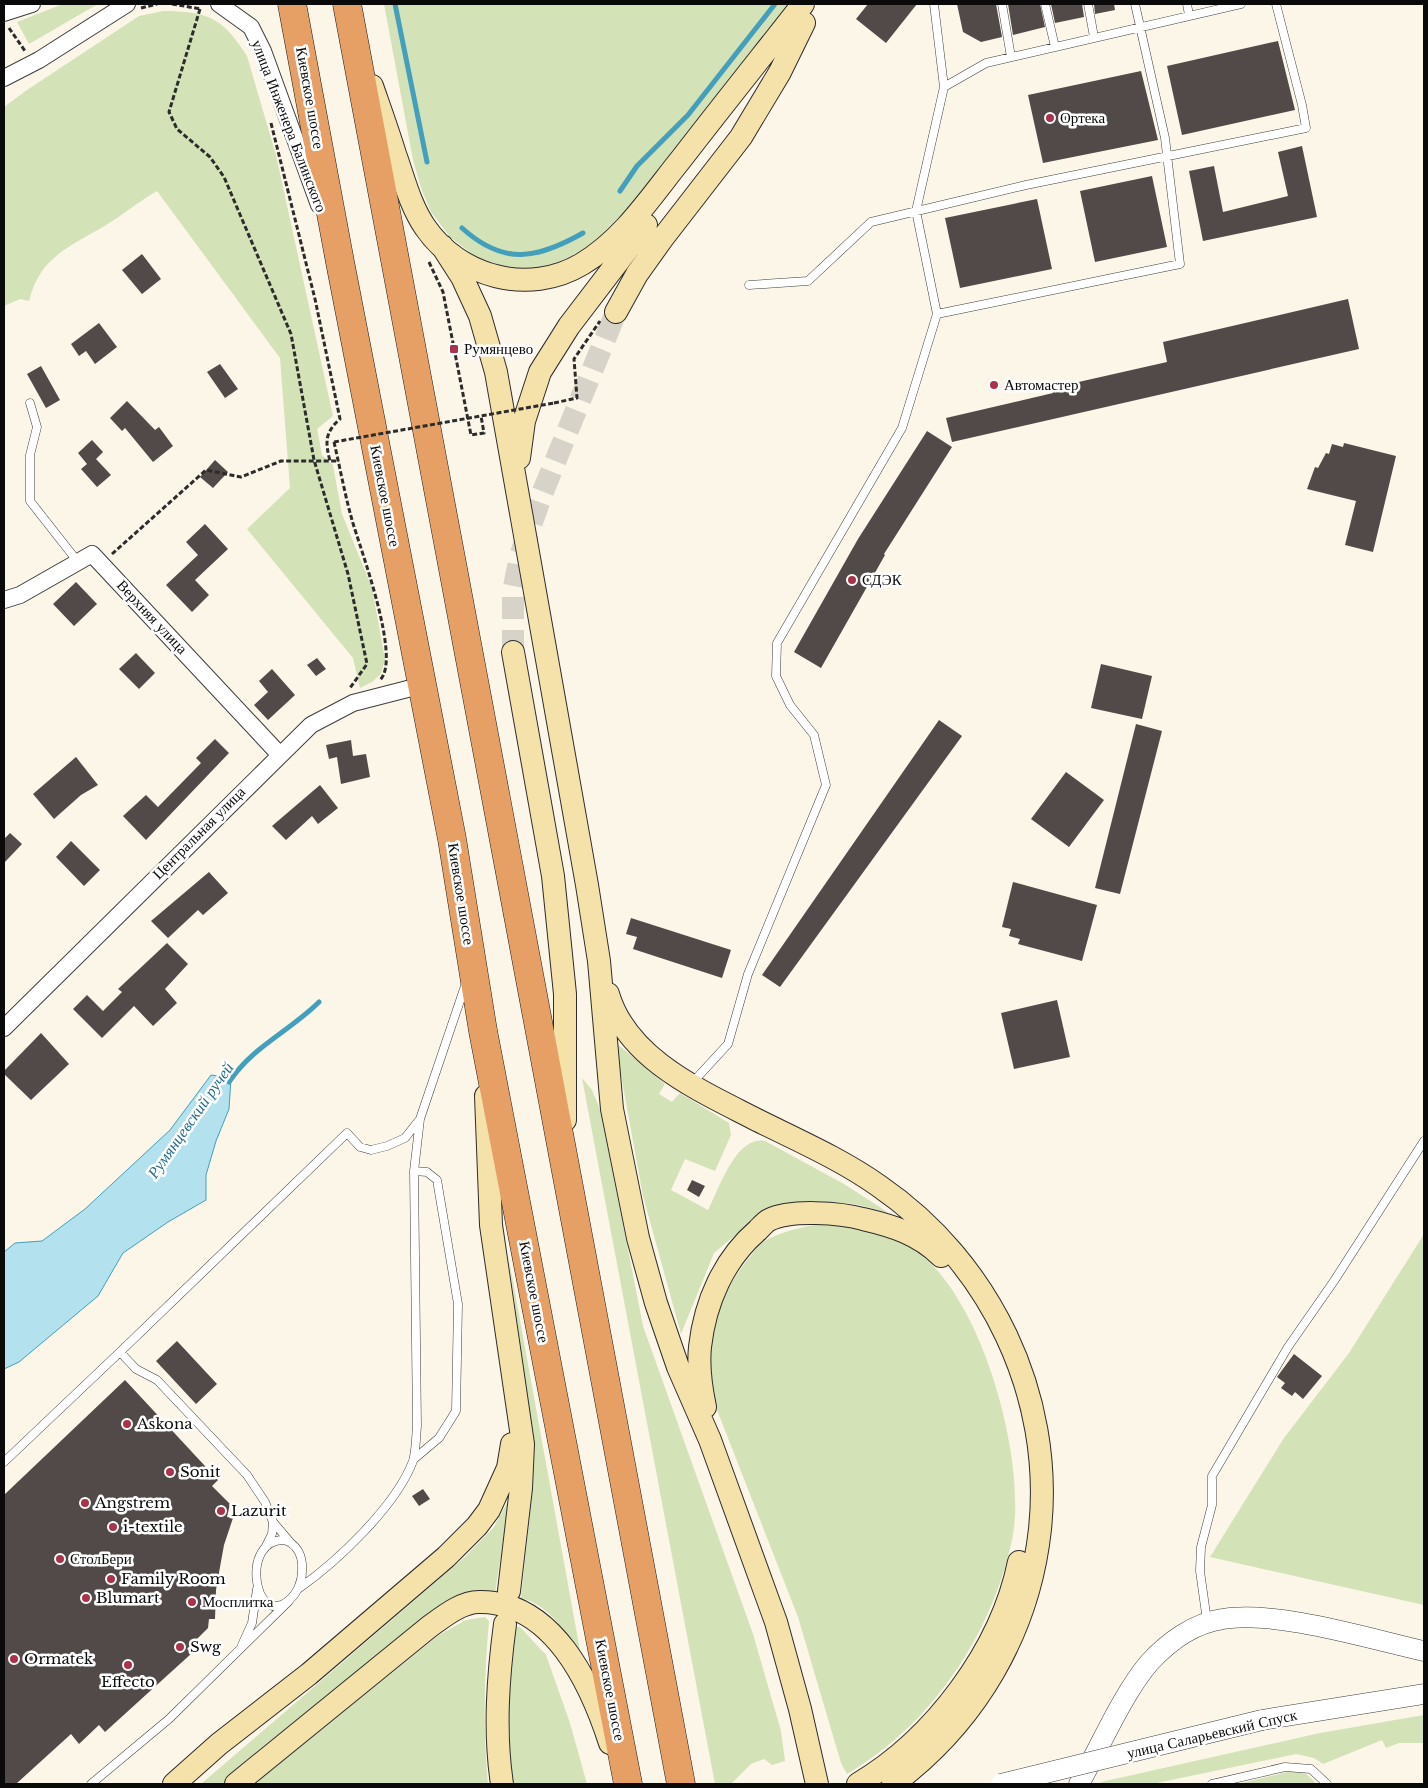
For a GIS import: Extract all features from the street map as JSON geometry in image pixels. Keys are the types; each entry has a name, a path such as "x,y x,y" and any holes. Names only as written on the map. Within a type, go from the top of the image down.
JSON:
{"highway":[{"name":"Киевское шоссе","path":"292,4 340,262 423,685 483,1031 628,1784"},
{"path":"349,16 681,1784"}],"main road":[{"path":"435,251 495,277 518,281 550,278 571,270 590,259 628,225 804,13 819,4"},
{"path":"616,312 637,274 662,239 741,137 780,72 804,13"},
{"path":"518,492 524,421 540,372 569,326 804,13"},
{"path":"349,16 408,192 435,251 462,277 480,316 496,372 598,961 612,1109 638,1238 656,1303 669,1340 710,1440 776,1622 800,1709 817,1784"},
{"path":"513,652 553,876 564,984 565,1161"},
{"path":"598,961 610,1001 623,1028 646,1052 691,1084 844,1164 878,1185 913,1212 955,1253 980,1286 1005,1330 1025,1382 1039,1444 1042,1504 1037,1550 1018,1623 1003,1657 964,1717 939,1745 893,1784"},
{"path":"483,1031 491,1225 523,1444 521,1488 509,1592"},
{"path":"710,1440 700,1382 700,1348 704,1321 718,1281 741,1245 770,1220 804,1213 851,1215 896,1227 927,1242 970,1288 1000,1348 1019,1411 1028,1465 1029,1515 1018,1572 989,1643 951,1701 905,1750 887,1765 858,1784"},
{"path":"174,1784 219,1744 309,1674 446,1557 477,1526 490,1510 508,1468 513,1442 515,1381"},
{"path":"236,1784 429,1627 453,1610 478,1602 501,1605 524,1614 549,1631 575,1661 600,1713 623,1784"},
{"path":"502,1784 497,1723 505,1624"}],"street":[{"path":"6,19 32,4"},
{"path":"4,78 34,62 127,4"},
{"name":"улица Инженера Балинского","path":"213,8 251,27 263,52 340,262"},
{"path":"4,600 20,595 92,554 101,562"},
{"name":"Верхняя улица","path":"101,562 279,754"},
{"name":"Центральная улица","path":"4,1028 279,754 311,725 353,703 423,685"},
{"path":"1079,1784 1132,1688 1148,1664 1166,1645 1207,1623 1240,1617 1265,1619 1306,1625 1424,1651"},
{"name":"улица Саларьевский Спуск","path":"1001,1784 1262,1720 1424,1694"}],"lane":[{"path":"691,1084 728,1044 748,974 826,785 814,735 790,705 776,676 777,643 902,428 937,314 916,211 944,87 934,4"},
{"path":"1002,4 1011,57"},
{"path":"1045,4 1055,47"},
{"path":"1088,4 1094,37"},
{"path":"937,314 1180,264 1168,156 1135,4"},
{"path":"1187,4 1190,15"},
{"path":"944,87 986,63 1236,4"},
{"path":"749,285 808,282 871,222 1026,185 1306,128 1302,104 1276,4"},
{"path":"30,403 37,428 30,455 30,501 78,562"},
{"path":"91,1784 168,1719 241,1650 298,1589 316,1576 383,1511 400,1488 414,1459 417,1426 414,1171 420,1119 473,965"},
{"path":"4,1462 347,1133 360,1147 371,1150 387,1146 405,1138 420,1119"},
{"path":"1207,1623 1200,1571 1201,1548 1212,1506 1212,1476 1288,1347 1334,1281 1424,1141"},
{"path":"414,1171 427,1172 437,1180 458,1304 456,1411 439,1438 414,1459"},
{"path":"120,1352 136,1368 158,1380 247,1475 265,1502 273,1522 297,1549 301,1559 302,1576 298,1589"},
{"path":"241,1650 252,1623 257,1586 257,1565 272,1534 273,1522"},
{"path":"264,1550 278,1540 290,1542"},
{"path":"257,1586 263,1600 271,1605 280,1606 288,1601"},
{"path":"1212,1784 1285,1767 1312,1769 1326,1784"}],"path":[{"path":"172,4 200,9 213,8"},
{"path":"200,9 169,112 177,129 210,157 224,177 291,334 314,460 348,574 367,664 349,689 353,703"},
{"path":"6,19 34,62"},
{"path":"269,117 312,290 340,419 330,428 326,447 330,461"},
{"path":"435,251 471,435 484,433 481,416"},
{"path":"386,669 388,658 374,586 352,519 334,442 578,398"},
{"path":"101,562 206,470 241,477 281,461 339,461"}],"green space":[{"path":"63,4 98,4 29,44 17,22"},
{"path":"384,4 790,4 635,201 592,244 557,264 537,268 509,268 476,257 450,237 431,212 421,188 413,160"},
{"path":"163,11 192,13 213,19 222,25 238,43 247,56 276,155 333,416 317,429 322,455 333,465 342,514 372,588 385,659 381,674 372,682 360,688 353,658 247,529 290,488 280,358 157,191 58,254 41,273 29,301 20,299 4,306 4,107 139,16"},
{"path":"615,1042 665,1084 659,1094 672,1102 680,1093 729,1123 731,1135 715,1171 685,1159 671,1190 708,1210 723,1177 737,1155 745,1146 755,1141 765,1141 844,1184 889,1213 855,1204 808,1201 768,1208 714,1253 681,1334 643,1196"},
{"path":"582,1078 592,1090 601,1112 643,1326 753,1634 781,1731 785,1761 772,1765 764,1759 751,1764 731,1784 715,1784"},
{"path":"818,1224 846,1225 882,1233 917,1252 941,1274 962,1306 980,1343 995,1385 1006,1428 1013,1469 1015,1508 1012,1540 1002,1576 989,1610 973,1643 954,1674 906,1730 878,1754 847,1774 841,1763 798,1617 710,1392 712,1338 721,1306 737,1275 763,1242 783,1233"},
{"path":"1424,1234 1424,1605 1210,1557 1284,1438 1349,1353"},
{"path":"508,1254 581,1656 563,1629 549,1614 541,1607 521,1598 530,1514 532,1431"},
{"path":"510,1497 495,1593 452,1599 436,1608 240,1765 224,1784 201,1784 465,1557 494,1527"},
{"path":"485,1617 489,1621 485,1702 488,1784 254,1784 439,1635 466,1620"},
{"path":"512,1626 520,1627 546,1655 570,1723 587,1784 510,1784 506,1745"},
{"path":"1424,1715 1424,1743 1399,1743 1386,1748 1382,1740 1323,1764 1314,1758 1296,1754 1152,1784 1100,1784 1101,1782 1320,1733"},
{"path":"1291,1771 1305,1773 1317,1784 1238,1784"}],"water":[{"path":"211,1075 231,1078 229,1109 216,1141 206,1175 206,1200 168,1222 123,1253 98,1296 19,1362 4,1369 4,1252 15,1243 42,1241 85,1209 170,1130"}],"building":[{"path":"868,4 917,4 886,43 856,19"},
{"path":"957,4 996,4 1002,37 981,42 963,32"},
{"path":"1008,4 1040,4 1045,27 1013,35"},
{"path":"1051,4 1082,4 1084,17 1055,23"},
{"path":"1094,4 1114,4 1115,10 1095,14"},
{"path":"1278,41 1295,110 1182,135 1167,66"},
{"path":"1141,71 1158,140 1043,163 1028,95"},
{"path":"1302,146 1317,217 1203,241 1189,171 1214,166 1223,212 1288,196 1278,152"},
{"path":"1152,176 1167,247 1095,262 1080,191"},
{"path":"1037,199 1052,269 960,288 945,218"},
{"path":"142,254 161,279 142,294 122,270"},
{"path":"1348,299 1359,349 952,442 946,418 1053,393 1052,388 1167,362 1163,342"},
{"path":"99,323 117,347 95,364 86,351 79,356 71,344"},
{"path":"220,364 238,389 225,398 207,372"},
{"path":"41,366 60,400 46,408 27,374"},
{"path":"127,401 155,430 159,427 173,446 153,462 125,428 122,431 110,418"},
{"path":"927,431 952,447 884,554 821,668 794,652 858,539"},
{"path":"92,440 103,452 96,459 111,475 97,487 81,469 87,464 78,453"},
{"path":"1344,443 1396,456 1373,552 1345,545 1356,501 1307,489 1315,467 1318,468 1326,453 1329,454 1332,444 1343,447"},
{"path":"215,460 228,472 213,488 200,477"},
{"path":"205,524 228,549 195,580 209,595 192,612 166,585 198,555 186,542"},
{"path":"76,582 97,604 74,626 53,604"},
{"path":"136,653 155,673 139,689 119,669"},
{"path":"317,658 326,669 316,676 307,665"},
{"path":"1101,664 1152,676 1142,719 1091,708"},
{"path":"272,669 295,695 268,720 254,705 268,692 259,681"},
{"path":"939,720 962,736 780,987 762,975"},
{"path":"1136,724 1162,731 1120,894 1095,888"},
{"path":"215,739 229,753 146,840 123,816 146,795 158,807 201,763 196,758"},
{"path":"351,740 353,756 366,754 370,777 341,784 337,757 329,759 326,745"},
{"path":"76,757 98,785 81,795 54,819 33,794"},
{"path":"1066,772 1104,800 1069,847 1031,819"},
{"path":"320,785 338,808 318,824 312,816 286,840 272,826"},
{"path":"10,833 22,844 4,863 4,839"},
{"path":"71,841 100,870 84,886 56,857"},
{"path":"209,872 228,893 203,915 198,910 168,938 151,921"},
{"path":"1013,882 1097,905 1082,961 1018,944 1020,939 1009,936 1011,929 1002,927"},
{"path":"631,918 731,950 722,978 633,949 637,937 626,934"},
{"path":"167,943 188,964 165,989 177,1003 153,1026 134,1006 102,1038 73,1009 87,995 103,1011 122,992 118,989"},
{"path":"1057,1000 1070,1057 1014,1069 1001,1013"},
{"path":"41,1033 69,1064 31,1100 4,1074 4,1071"},
{"path":"692,1180 705,1186 699,1197 687,1190"},
{"path":"177,1341 217,1384 196,1404 156,1361"},
{"path":"1294,1354 1322,1376 1303,1399 1295,1392 1292,1396 1281,1388 1285,1383 1277,1377"},
{"name":"Family Room","path":"125,1380 218,1480 212,1486 230,1504 227,1517 233,1518 224,1545 220,1567 216,1590 215,1619 209,1619 208,1628 187,1649 192,1653 105,1732 99,1725 79,1744 71,1734 16,1784 4,1784 4,1495"},
{"path":"423,1489 430,1499 419,1506 412,1496"}],"waterway":[{"path":"395,4 427,162"},
{"path":"620,191 637,166 688,115 775,4"},
{"path":"462,228 477,240 492,248 521,255 551,249 583,233"},
{"name":"Румянцевский ручей","path":"229,1082 249,1058 319,1002"}],"tunnel":[{"path":"513,652 513,592 520,556 542,494 616,312"}],"place":[{"name":"Ортека","path":"1050,118"},
{"name":"Румянцево","path":"454,349"},
{"name":"Автомастер","path":"994,385"},
{"name":"СДЭК","path":"852,580"},
{"name":"Askona","path":"127,1424"},
{"name":"Sonit","path":"170,1472"},
{"name":"Angstrem","path":"85,1503"},
{"name":"Lazurit","path":"221,1511"},
{"name":"i-textile","path":"113,1527"},
{"name":"СтолБери","path":"60,1559"},
{"name":"Family Room","path":"111,1579"},
{"name":"Blumart","path":"86,1598"},
{"name":"Мосплитка","path":"192,1602"},
{"name":"Swg","path":"180,1647"},
{"name":"Ormatek","path":"14,1659"},
{"name":"Effecto","path":"128,1665"}]}
